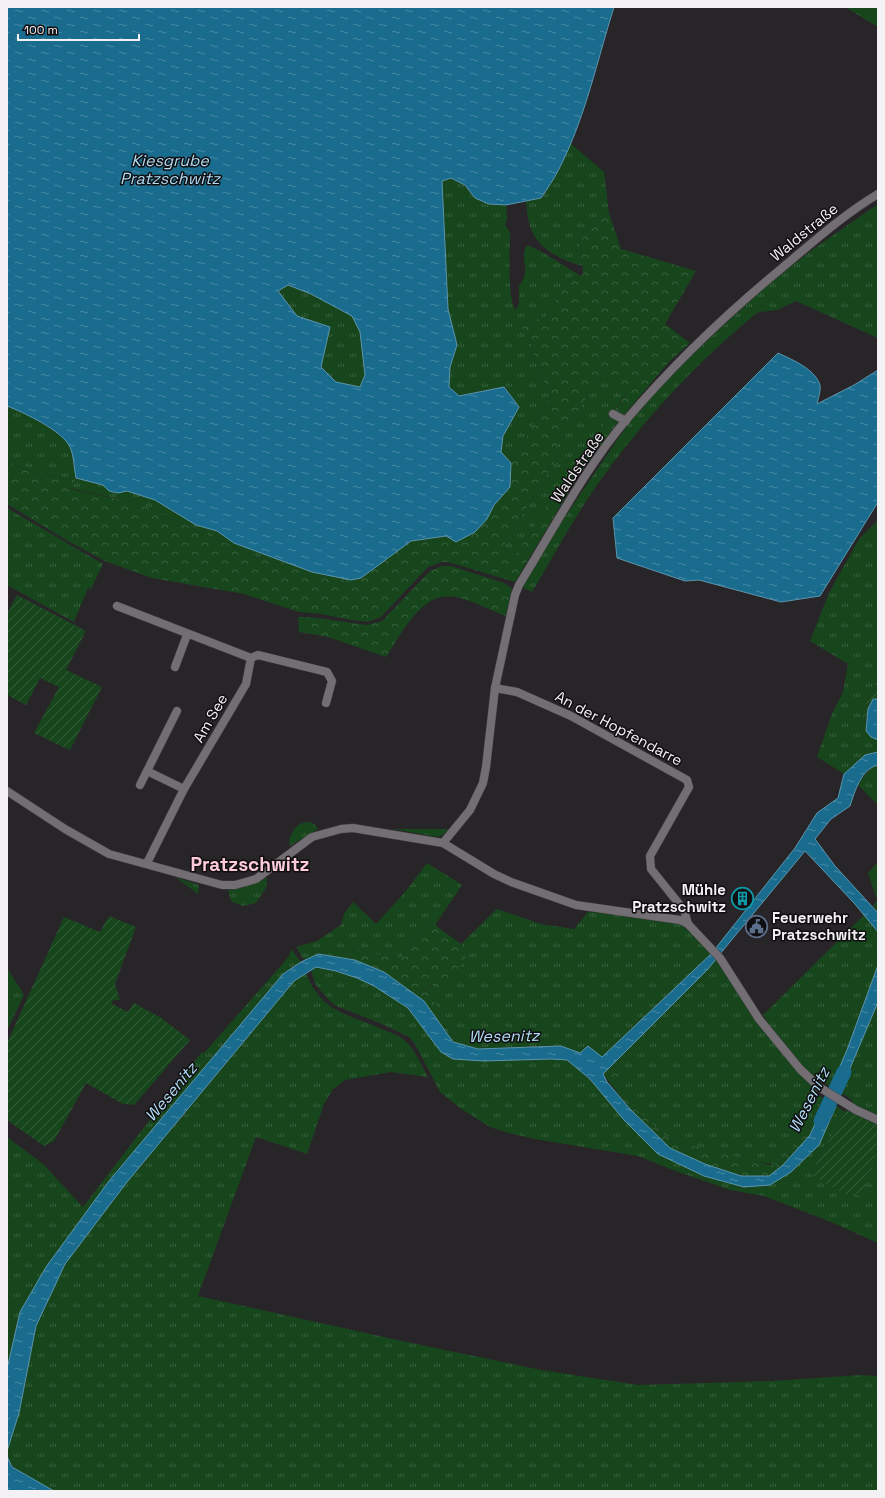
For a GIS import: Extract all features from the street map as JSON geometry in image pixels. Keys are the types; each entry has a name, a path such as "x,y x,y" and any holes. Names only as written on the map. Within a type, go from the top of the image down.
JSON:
{"street":[{"name":"Waldstraße","path":"443,843 470,810 483,783 495,688 508,624 519,585 580,484 626,421 673,367 758,288 819,236 859,206 878,194"},
{"path":"613,414 626,421"},
{"path":"117,606 187,635 251,658 258,655 327,672 332,681 326,704"},
{"path":"176,667 187,635"},
{"name":"Am See","path":"148,863 184,789 246,684 251,658"},
{"name":"An der Hopfendarre","path":"495,688 517,692 571,716 687,780 689,787 650,856 651,869 684,910 688,924"},
{"name":"Am See","path":"140,785 177,711"},
{"path":"147,771 184,789"},
{"path":"7,791 65,830 119,858 148,863 213,883 235,885 256,879 312,837 341,829 352,828 443,843 505,880 576,905 680,920 688,924 720,958 759,1019 800,1069 819,1087 849,1106 878,1120"}],"green space":[{"path":"845,7 878,7 878,27"},
{"path":"570,143 604,172 609,213 587,230 581,241 576,257 583,266 552,254 540,243 530,226 526,201 541,198 559,170"},
{"path":"451,178 465,185 475,198 489,204 506,205 507,219 505,225 510,232 511,296 516,310 519,303 519,286 525,274 524,256 527,245 541,251 580,275 566,282 546,317 520,325 530,341 542,379 551,395 511,463 501,453 503,436 519,407 505,387 459,396 449,387 450,367 457,345 448,309 442,181"},
{"path":"878,204 878,338 796,301 777,310 759,312 753,316 689,375 630,441 595,488 570,526 532,592 522,587 556,530 628,424 675,370 763,289 812,250"},
{"path":"609,213 621,249 696,271 665,324 690,343 669,362 617,423 577,478 515,582 448,562 442,562 428,567 381,617 368,622 351,620 322,614 299,612 244,594 152,578 105,561 66,540 7,504 7,461 40,474 76,478 70,489 137,503 247,553 275,563 287,561 312,572 361,578 411,541 446,536 457,542 487,519 494,505 510,487 511,463 551,395 542,379 530,341 520,325 546,317 566,282 583,274 583,266 576,257 581,241 587,230","holes":["602,373 628,391 586,451 572,456 565,466 567,475 514,558 503,547 557,457 556,446"]},
{"path":"288,285 311,294 352,316 360,332 365,375 360,387 336,383 321,367 329,327 297,316 278,290"},
{"path":"602,373 628,390 586,451 572,456 565,466 568,475 514,558 503,547 557,457 556,446"},
{"path":"7,406 42,423 66,441 72,454 76,478 40,474 7,461"},
{"path":"76,478 103,485 109,491 118,493 127,491 155,500 196,525 217,531 234,543 287,561 275,563 247,553 137,503 70,488"},
{"path":"7,508 103,564 91,589 88,588 74,622 7,585"},
{"path":"878,520 878,679 861,715 866,721 866,731 871,737 878,740 878,752 865,755 844,774 817,757 832,714 843,692 848,664 810,641 829,593 859,539"},
{"path":"442,566 451,566 504,583 512,588 506,616 461,598 443,597 432,600 414,616 386,657 328,637 299,632 298,617 310,617 367,625 382,621 430,571"},
{"path":"17,595 86,631 66,670 102,687 70,750 34,733 59,687 40,678 26,705 7,695 7,614"},
{"path":"878,679 878,699 873,699 868,709 866,721 861,715"},
{"path":"878,765 878,805 857,784 873,766"},
{"path":"309,822 314,824 318,829 290,846 289,840 296,827 301,823"},
{"path":"393,829 449,829 443,835 438,837"},
{"path":"878,862 878,913 873,906 877,900 868,873"},
{"path":"427,863 462,885 435,925 423,924 400,960 354,949 348,959 318,954 304,960 296,947 317,941 341,925 344,914 353,902 376,924 406,891"},
{"path":"175,877 199,885 198,894"},
{"path":"266,877 266,887 256,903 242,906 231,901 228,890 250,885"},
{"path":"497,909 541,924 574,929 589,911 677,923 691,931 711,954 602,1057 580,1053 561,1046 478,1049 453,1042 454,1032 426,989 467,956 461,944"},
{"path":"864,915 878,932 878,965 847,1050 831,1087 823,1082 821,1083 797,1060 763,1015"},
{"path":"109,916 136,927 115,984 120,1000 113,1000 112,1004 128,1012 134,1003 161,1018 190,1040 134,1105 123,1104 86,1083 54,1141 44,1146 7,1120 7,1043 64,917 100,932"},
{"path":"423,924 435,925 461,944 467,956 445,989 431,984 426,989 454,1032 453,1042 424,1001 384,972 348,959 354,949 400,960"},
{"path":"291,949 301,962 283,974 109,1181 46,1267 20,1312 7,1369 7,1137 43,1164 83,1207 201,1053 204,1053 279,968 289,956"},
{"path":"716,959 775,1045 817,1091 815,1093 823,1098 806,1134 776,1165 741,1159 700,1147 673,1143 633,1107 621,1086 622,1069 611,1065"},
{"path":"316,967 336,971 357,978 374,986 408,1008 441,1052 453,1059 484,1061 566,1060 590,1079 624,1120 658,1154 770,1185 830,1122 836,1106 845,1112 810,1174 869,1178 878,1136 878,1243 831,1222 764,1196 730,1190 638,1156 535,1139 490,1127 460,1108 440,1092 415,1044 409,1037 380,1023 336,1006 330,1001 315,984 311,970"},
{"path":"7,968 24,995 7,1031"},
{"path":"306,973 312,986 320,997 328,1004 348,1015 398,1036 407,1042 414,1051 428,1077 391,1072 345,1080 333,1089 324,1104 307,1154 256,1137 198,1296 541,1370 638,1385 772,1381 861,1375 878,1376 878,1491 54,1491 17,1471 8,1459 7,1451 19,1413 36,1326 65,1264 127,1182 294,981"},
{"path":"878,1002 878,1115 851,1103 852,1100 840,1092"},
{"path":"611,1065 622,1069 621,1086 633,1107 673,1143 700,1147 769,1165 776,1165 806,1134 823,1098 826,1100 810,1135 783,1165 769,1176 741,1176 705,1164 670,1148 630,1109 603,1074"},
{"path":"846,1110 878,1125 877,1143 873,1161 862,1196 844,1194 810,1174"}],"water":[{"name":"Kiesgrube Pratzschwitz","path":"7,7 614,7 590,90 576,130 559,169 541,198 506,205 489,204 475,198 465,185 451,178 442,181 448,309 457,345 450,367 449,387 459,396 504,387 519,407 503,436 501,452 511,463 510,487 494,505 487,519 475,532 456,542 446,536 411,541 361,578 351,580 312,572 234,543 217,531 196,525 155,500 127,491 118,493 109,491 103,485 76,478 72,454 66,441 42,423 7,406","holes":["288,285 311,294 352,316 360,332 365,375 360,387 336,382 321,367 330,327 297,316 278,291"]},
{"path":"778,353 803,366 817,379 820,385 820,392 817,404 854,385 878,370 878,502 820,596 781,602 699,580 685,581 617,558 613,518"},
{"path":"873,699 878,699 878,740 871,737 866,731 868,709"},
{"path":"878,752 878,765 872,767 863,776 850,806 831,819 815,839 835,866 878,913 878,932 854,903 805,851 720,954 715,949 795,848 817,813 838,798 844,774 865,755"},
{"path":"318,954 355,960 384,972 424,1001 453,1042 478,1049 561,1046 580,1053 588,1046 602,1057 711,954 716,959 708,969 603,1074 607,1082 630,1109 670,1148 705,1164 741,1176 769,1176 783,1165 810,1135 826,1100 836,1106 819,1145 791,1172 770,1185 744,1187 704,1176 658,1154 624,1120 590,1079 567,1060 484,1061 453,1059 441,1052 408,1008 374,986 357,978 336,971 316,967 294,981 127,1182 65,1264 36,1326 19,1413 7,1451 7,1369 20,1312 46,1267 109,1181 283,974 301,962"},
{"path":"878,965 878,1002 840,1092 831,1087 847,1050"},
{"path":"7,1456 12,1467 54,1491 7,1491"}],"waterway":[{"name":"Wesenitz","path":"821,1121 844,1072"}],"place":[{"name":"Mühle Pratzschwitz","path":"742,898"},
{"name":"Feuerwehr Pratzschwitz","path":"756,926"}],"district":[{"name":"Pratzschwitz","path":"250,864"}]}
